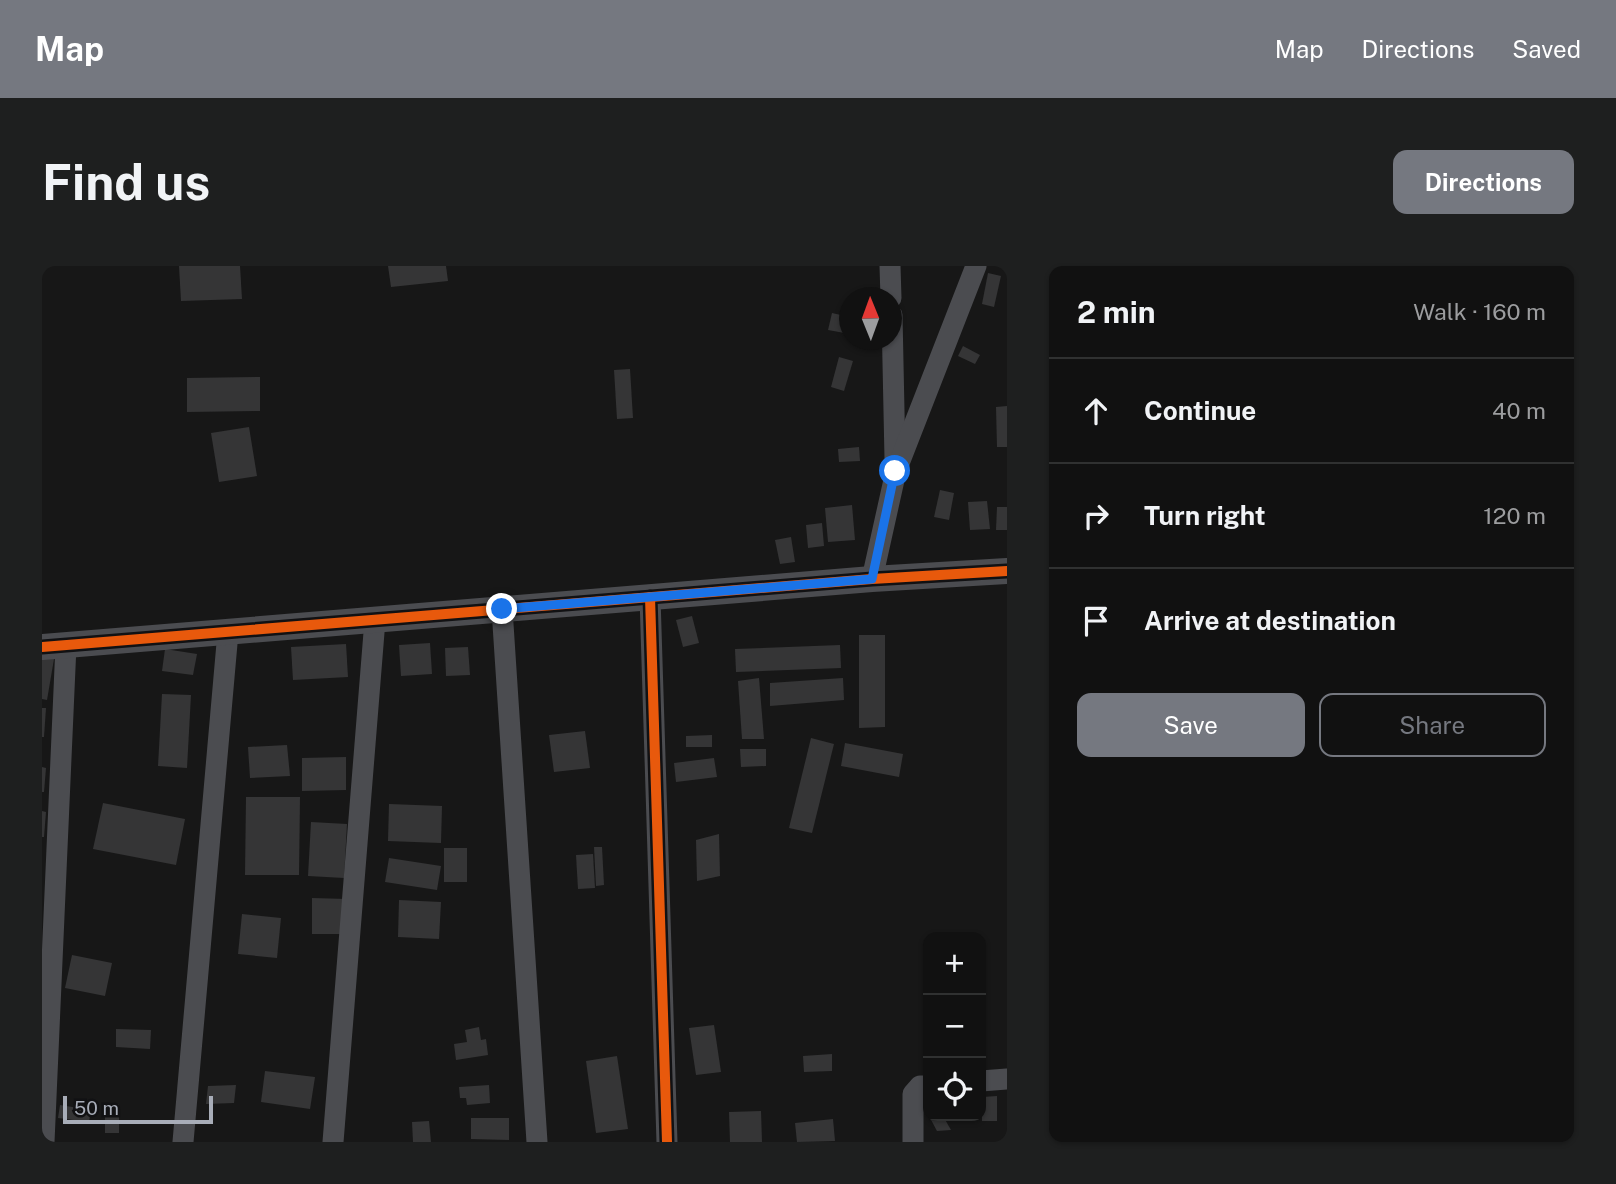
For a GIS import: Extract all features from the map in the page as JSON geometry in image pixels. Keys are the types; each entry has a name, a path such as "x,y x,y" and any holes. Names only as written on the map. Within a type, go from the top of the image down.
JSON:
{"street":[{"path":"890,266 891,287"},
{"path":"872,579 895,471 976,266"},
{"path":"892,350 895,471"},
{"path":"44,1142 54,646 872,579 1007,571"},
{"path":"650,597 667,1142"},
{"path":"502,609 537,1142"},
{"path":"333,1142 375,620"},
{"path":"183,1142 228,632"},
{"path":"986,1081 1007,1079"},
{"path":"913,1142 913,1094 923,1086"}],"building":[{"path":"179,266 240,266 242,299 181,301"},
{"path":"388,266 446,266 448,281 391,287"},
{"path":"988,273 1001,276 994,307 982,304"},
{"path":"832,313 839,315 839,332 828,330"},
{"path":"963,346 980,355 975,364 958,356"},
{"path":"839,357 853,361 844,391 831,387"},
{"path":"630,369 633,418 617,419 614,370"},
{"path":"260,377 260,411 187,412 187,378"},
{"path":"1007,406 1007,447 997,447 996,407"},
{"path":"249,427 257,476 219,482 211,433"},
{"path":"859,447 860,461 839,462 838,449"},
{"path":"940,490 954,493 949,520 934,517"},
{"path":"987,501 990,529 970,530 968,502"},
{"path":"852,505 855,540 828,542 825,508"},
{"path":"997,507 1007,507 1007,530 996,530"},
{"path":"822,523 824,546 808,548 806,525"},
{"path":"791,537 795,562 780,564 775,540"},
{"path":"692,616 699,643 683,647 676,620"},
{"path":"859,635 885,635 885,727 859,728"},
{"path":"430,643 432,674 401,676 399,645"},
{"path":"346,644 348,677 293,680 291,647"},
{"path":"840,645 841,668 736,672 735,649"},
{"path":"468,647 470,675 446,676 445,648"},
{"path":"165,649 197,654 193,675 162,671"},
{"path":"42,657 54,659 47,700 42,699"},
{"path":"759,678 764,739 742,739 738,681"},
{"path":"843,678 844,700 770,706 770,683"},
{"path":"162,694 191,695 187,768 158,766"},
{"path":"42,708 46,708 44,737 42,737"},
{"path":"585,731 590,768 554,772 549,735"},
{"path":"712,735 712,747 686,747 686,736"},
{"path":"811,738 834,744 812,833 789,828"},
{"path":"845,743 903,754 899,777 841,766"},
{"path":"287,745 290,776 250,778 248,747"},
{"path":"740,749 766,749 766,766 741,767"},
{"path":"346,757 346,790 302,791 302,758"},
{"path":"714,758 717,777 676,782 674,763"},
{"path":"42,767 46,768 44,792 42,792"},
{"path":"246,797 300,797 299,875 245,875"},
{"path":"103,803 185,819 176,865 93,849"},
{"path":"389,804 442,806 441,843 388,841"},
{"path":"42,811 46,812 44,837 42,837"},
{"path":"311,822 347,824 344,878 308,876"},
{"path":"719,834 720,876 697,881 696,840"},
{"path":"594,847 602,847 604,885 596,886"},
{"path":"444,848 467,848 467,882 444,882"},
{"path":"593,854 595,888 578,889 576,855"},
{"path":"389,858 441,866 437,890 385,882"},
{"path":"312,898 347,899 346,934 312,934"},
{"path":"399,900 441,902 439,939 398,937"},
{"path":"242,914 281,918 277,958 238,954"},
{"path":"72,955 112,963 105,996 65,988"},
{"path":"714,1025 721,1072 696,1075 689,1028"},
{"path":"479,1027 481,1040 486,1039 488,1055 456,1060 454,1044 467,1042 465,1030"},
{"path":"116,1029 151,1030 150,1049 116,1047"},
{"path":"832,1054 832,1071 804,1072 803,1056"},
{"path":"617,1056 628,1129 596,1133 586,1061"},
{"path":"265,1071 315,1077 310,1109 261,1102"},
{"path":"236,1085 234,1103 206,1104 208,1086"},
{"path":"489,1085 490,1103 467,1105 466,1098 460,1098 459,1087"},
{"path":"997,1096 997,1121 986,1121 986,1097"},
{"path":"105,1104 119,1104 119,1133 105,1133"},
{"path":"60,1105 91,1110 89,1122 58,1118"},
{"path":"761,1111 762,1142 730,1142 729,1112"},
{"path":"471,1118 509,1118 509,1140 471,1139"},
{"path":"833,1119 835,1141 797,1142 795,1123"},
{"path":"429,1121 431,1142 413,1142 412,1122"},
{"path":"932,1121 946,1121 951,1130 937,1131"}],"cycle path":[{"path":"42,647 872,579 1007,571"},
{"path":"650,597 667,1142"}],"route":[{"path":"502,609 872,579 895,471"}]}
